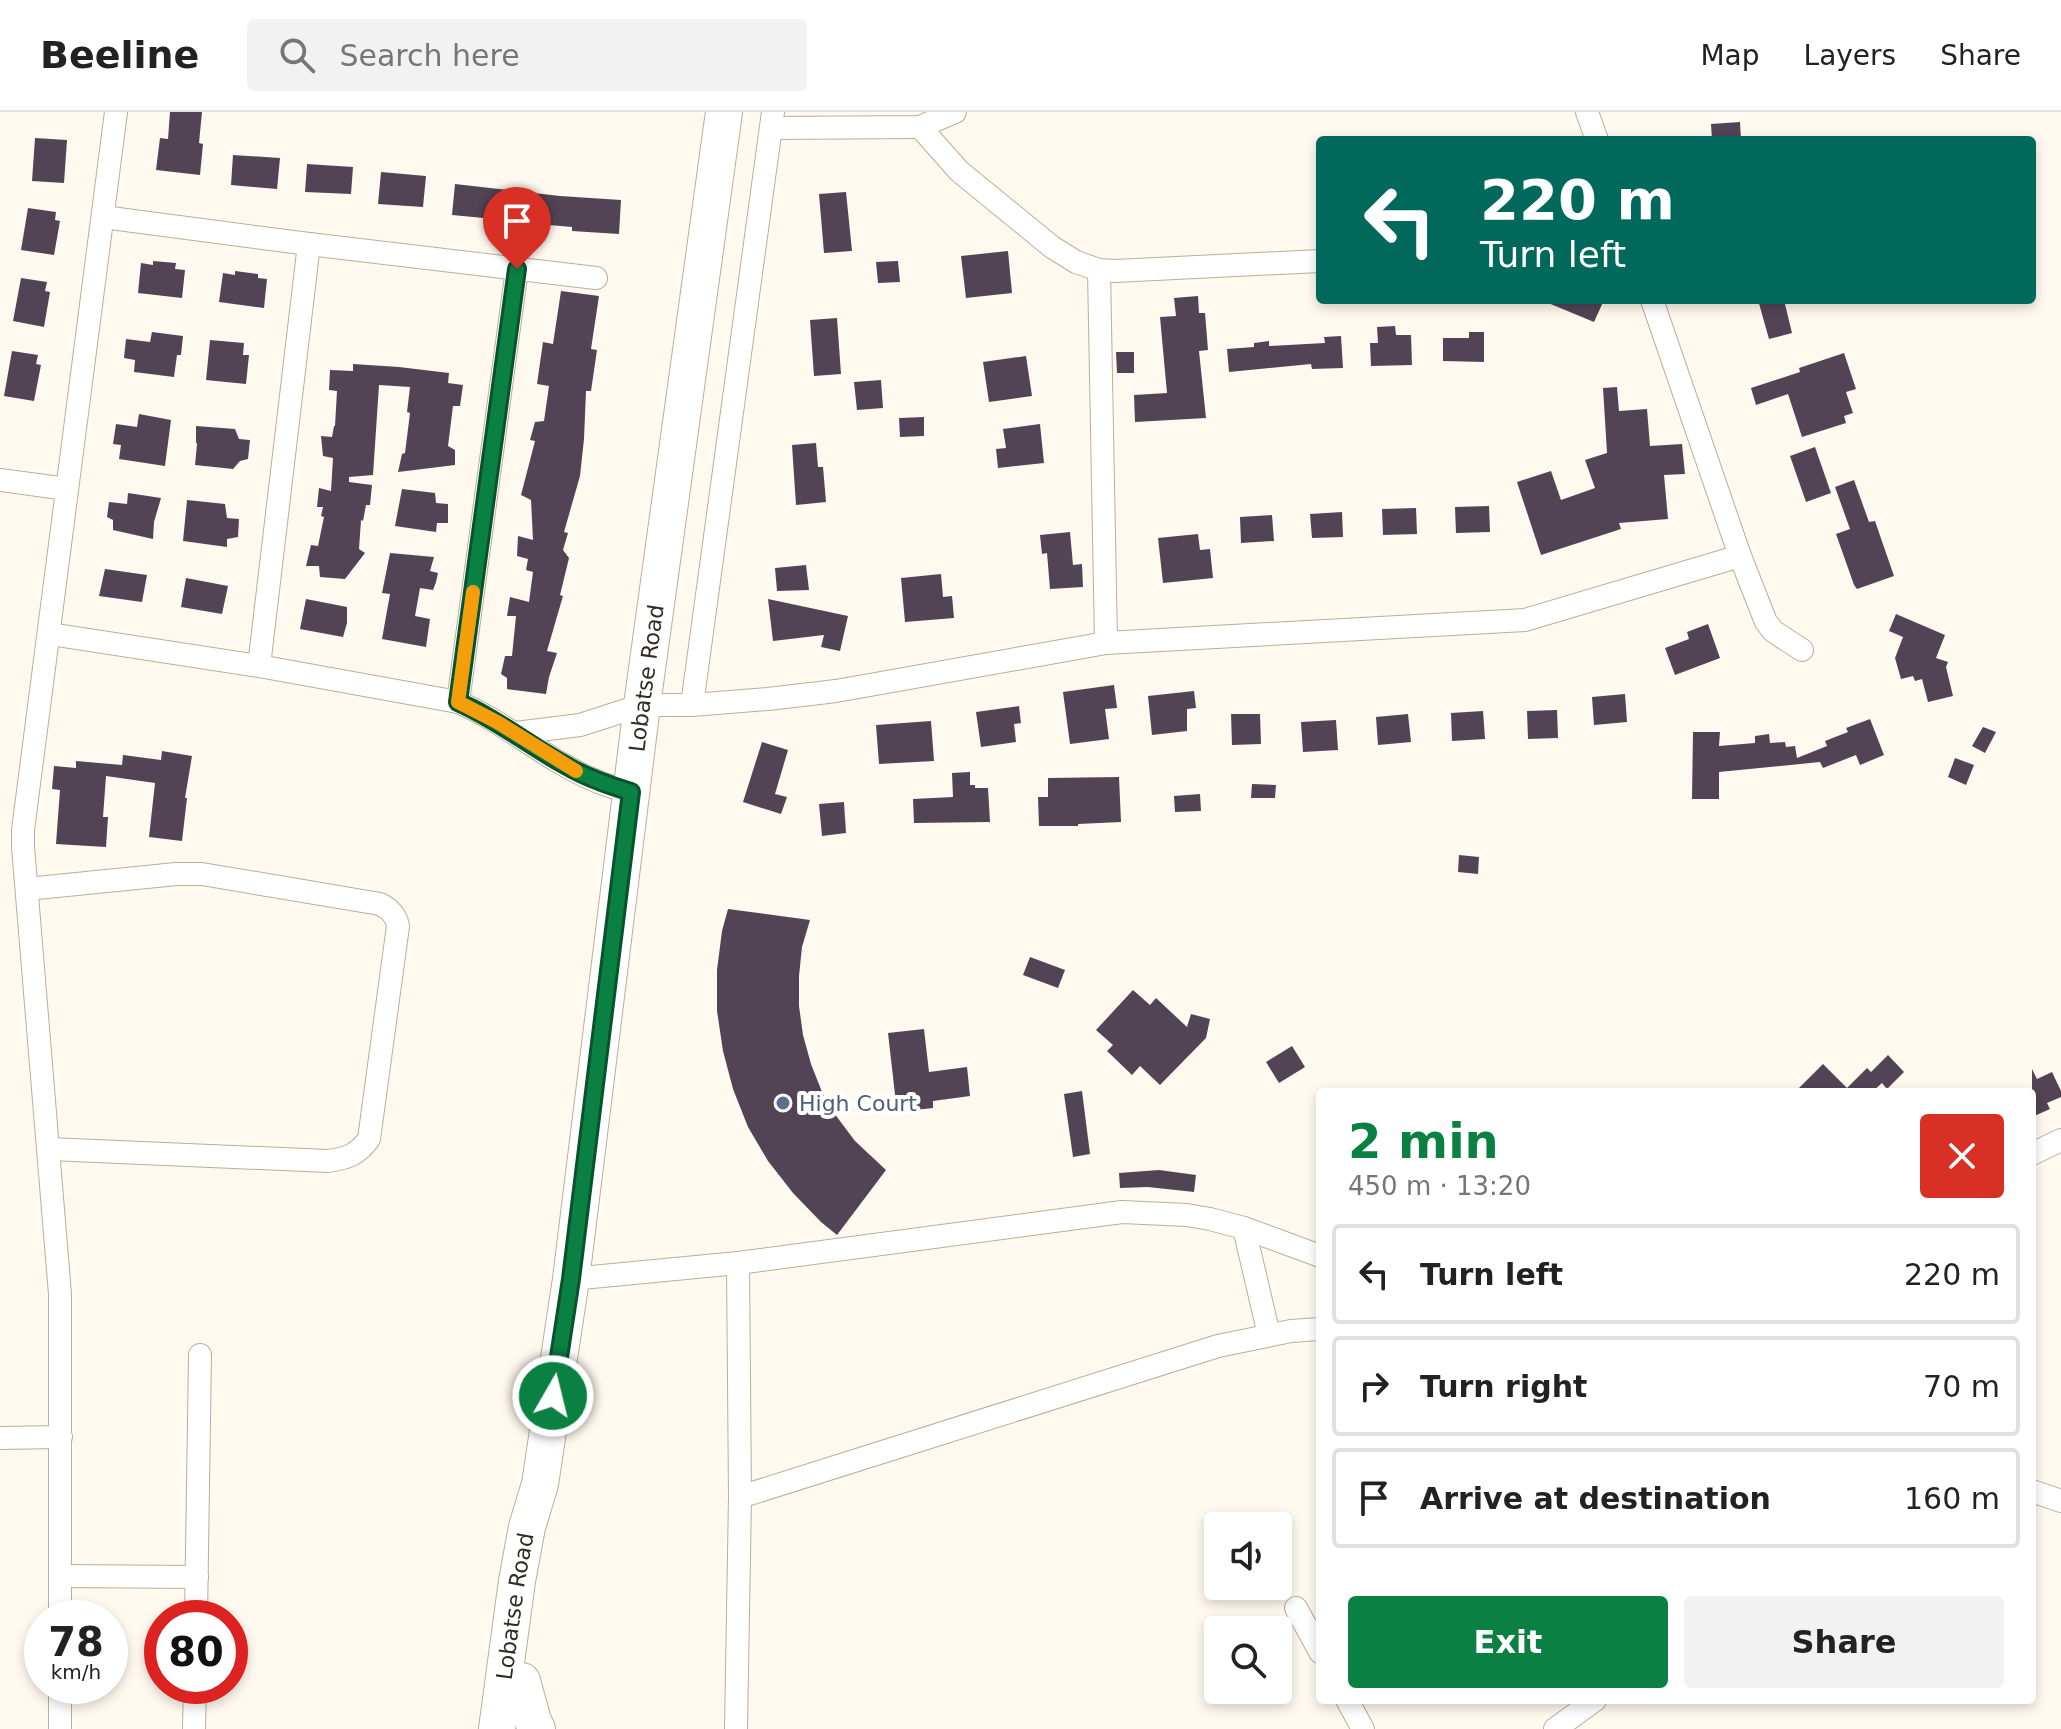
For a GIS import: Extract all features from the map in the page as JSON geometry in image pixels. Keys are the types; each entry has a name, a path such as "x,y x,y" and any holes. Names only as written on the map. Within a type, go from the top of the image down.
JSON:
{"highway":[{"name":"Lobatse Road","path":"497,1729 517,1581 527,1527 540,1484 571,1279 642,705 724,112"},
{"name":"Lobatse Road","path":"516,1729 541,1532 540,1484"},
{"path":"522,1681 537,1729"}],"street":[{"path":"60,1600 60,1294 23,830 116,112"},
{"path":"692,705 772,120 920,127 955,112"},
{"path":"1587,112 1596,136"},
{"path":"920,127 959,171 1052,247 1076,262 1099,270 1316,261"},
{"path":"103,217 596,278"},
{"path":"259,666 309,244"},
{"path":"458,702 517,269"},
{"path":"1099,270 1106,643"},
{"path":"1653,304 1740,556 1766,622 1773,631 1802,650"},
{"path":"0,480 67,489"},
{"path":"516,733 580,725 642,705 692,705 836,691 1106,643 1525,620 1740,556"},
{"path":"50,634 259,666 458,702 584,775 631,792"},
{"path":"27,889 202,874 380,904 395,915 398,926 369,1139 361,1150 345,1158 328,1161 50,1149"},
{"path":"2036,1152 2061,1140"},
{"path":"571,1279 738,1263 1122,1212 1187,1215 1244,1228 1316,1255"},
{"path":"1244,1228 1269,1335"},
{"path":"736,1729 740,1497 738,1263"},
{"path":"740,1497 1218,1346 1291,1331 1316,1329"},
{"path":"196,1600 200,1355"},
{"path":"0,1438 61,1437"},
{"path":"2036,1492 2061,1501"},
{"path":"61,1576 197,1577"},
{"path":"1296,1608 1316,1645"},
{"path":"60,1704 60,1729"},
{"path":"194,1729 195,1704"},
{"path":"1349,1704 1363,1729"},
{"path":"1555,1729 1589,1704"}],"building":[{"path":"170,112 202,112 200,175 156,170 160,138 168,139"},
{"path":"1740,122 1741,136 1712,136 1711,124"},
{"path":"35,138 67,140 64,183 32,181"},
{"path":"233,155 280,158 277,189 231,185"},
{"path":"307,164 353,167 351,194 305,192"},
{"path":"381,172 426,176 423,207 378,204"},
{"path":"455,184 621,200 619,234 452,215"},
{"path":"846,192 852,251 824,253 819,194"},
{"path":"28,208 56,212 55,220 60,221 54,255 21,250"},
{"path":"1008,251 1012,293 966,298 961,256"},
{"path":"153,261 176,263 175,269 185,270 182,298 138,293 141,263 153,265"},
{"path":"898,261 900,282 878,283 876,262"},
{"path":"235,271 258,274 258,278 267,279 264,308 219,302 223,273 235,275"},
{"path":"21,278 47,282 45,291 50,292 44,327 13,321"},
{"path":"561,291 599,296 591,349 597,350 591,391 586,391 580,476 564,532 568,533 563,550 569,558 560,595 563,596 547,651 557,653 546,694 507,689 507,678 501,674 505,656 512,656 516,616 507,616 510,597 529,602 533,572 526,570 528,559 517,556 518,536 533,540 531,500 521,495 535,441 530,440 535,422 544,421 549,386 537,384 543,342 553,344"},
{"path":"1198,296 1199,313 1205,313 1208,350 1199,351 1206,418 1135,422 1134,395 1167,393 1160,317 1176,316 1174,298"},
{"path":"1551,304 1602,304 1594,322"},
{"path":"1759,304 1785,304 1792,333 1769,339"},
{"path":"837,318 841,374 814,376 810,320"},
{"path":"1395,326 1396,335 1411,335 1412,365 1371,366 1370,343 1378,343 1377,327"},
{"path":"152,332 183,336 174,377 134,372 135,360 124,358 126,339 150,342"},
{"path":"1469,332 1484,332 1484,362 1443,361 1443,338 1469,338"},
{"path":"1341,336 1343,368 1312,369 1311,364 1229,372 1227,349 1254,347 1254,343 1269,341 1269,346 1325,343 1324,337"},
{"path":"210,340 244,343 243,355 249,355 246,384 206,380"},
{"path":"12,351 38,355 36,364 41,365 34,401 4,396"},
{"path":"1116,352 1134,352 1134,373 1117,373"},
{"path":"1844,353 1856,389 1846,392 1853,413 1844,416 1846,423 1802,437 1788,394 1756,405 1751,388"},
{"path":"1026,356 1032,396 989,402 983,362"},
{"path":"353,364 449,373 448,383 463,385 460,406 453,406 448,446 455,450 455,465 398,472 402,454 405,453 410,387 379,385 373,475 349,477 349,482 372,485 370,505 366,505 361,520 359,549 365,553 345,579 320,577 319,566 306,566 311,545 318,546 324,517 321,516 323,507 317,507 319,488 331,491 333,458 323,456 321,436 332,437 335,426 337,391 329,390 330,370 353,371"},
{"path":"881,380 883,408 857,410 854,382"},
{"path":"1617,387 1619,411 1647,409 1650,446 1682,444 1685,474 1664,475 1668,519 1619,523 1621,529 1541,555 1517,482 1551,471 1561,500 1595,488 1585,460 1607,453 1603,388"},
{"path":"139,414 171,420 165,466 119,459 121,445 113,444 116,424 137,427"},
{"path":"924,417 924,436 900,437 899,418"},
{"path":"1040,424 1044,463 998,468 996,449 1006,448 1003,429"},
{"path":"196,426 235,429 239,439 250,440 248,459 240,461 233,469 195,465"},
{"path":"816,443 818,467 823,467 826,502 796,505 792,445"},
{"path":"1815,447 1831,493 1806,502 1790,456"},
{"path":"1854,480 1869,522 1875,521 1894,576 1857,589 1836,534 1850,529 1835,487"},
{"path":"402,489 435,493 436,503 448,504 448,523 437,523 436,532 395,526"},
{"path":"128,493 161,498 153,539 113,530 113,520 107,517 109,502 127,504"},
{"path":"187,500 225,504 227,518 239,519 238,537 227,539 227,547 183,541"},
{"path":"1489,506 1490,532 1456,533 1455,507"},
{"path":"1416,508 1417,534 1383,535 1382,509"},
{"path":"1342,512 1343,537 1312,538 1310,514"},
{"path":"1272,515 1274,541 1241,543 1240,517"},
{"path":"1070,532 1073,565 1082,564 1083,587 1050,589 1047,553 1042,554 1040,535"},
{"path":"1198,534 1200,550 1210,549 1213,578 1163,583 1158,538"},
{"path":"390,553 434,557 430,571 438,573 436,582 433,590 420,588 415,616 430,619 426,647 382,639 390,594 382,593"},
{"path":"806,565 809,590 777,591 775,568"},
{"path":"105,569 147,575 142,602 99,596"},
{"path":"941,574 943,597 952,596 954,618 905,622 901,578"},
{"path":"186,578 228,586 222,614 181,607"},
{"path":"306,599 347,607 343,637 300,629"},
{"path":"768,599 848,616 840,651 821,647 824,635 773,641"},
{"path":"1896,614 1945,635 1936,658 1948,662 1946,667 1953,696 1928,702 1922,679 1915,681 1913,676 1901,679 1895,658 1903,637 1889,631"},
{"path":"1708,624 1720,658 1675,675 1665,648 1689,639 1687,632"},
{"path":"1114,685 1117,708 1105,709 1109,739 1070,744 1063,692"},
{"path":"1194,691 1196,708 1187,709 1187,731 1152,735 1148,696"},
{"path":"1625,694 1627,722 1594,725 1592,697"},
{"path":"1019,706 1021,723 1014,724 1016,742 981,747 976,712"},
{"path":"1557,710 1558,738 1528,739 1527,711"},
{"path":"1483,711 1485,739 1452,741 1451,713"},
{"path":"1231,714 1260,714 1261,744 1232,745"},
{"path":"1408,714 1411,742 1378,745 1376,717"},
{"path":"1870,719 1884,755 1860,765 1856,755 1823,768 1820,762 1719,772 1719,799 1692,799 1693,732 1720,732 1719,746 1755,743 1755,736 1769,734 1770,743 1785,742 1786,747 1795,746 1797,758 1827,746 1825,741 1848,732 1846,728"},
{"path":"1336,720 1338,750 1303,752 1301,722"},
{"path":"931,721 934,761 879,764 876,725"},
{"path":"1983,727 1996,732 1985,753 1972,746"},
{"path":"762,742 788,750 775,794 787,797 781,814 743,802"},
{"path":"162,751 192,756 182,841 149,837 155,783 106,776 103,817 108,817 106,847 56,844 60,790 52,789 54,766 76,768 76,761 122,765 123,755 161,760"},
{"path":"1955,758 1974,765 1966,785 1948,777"},
{"path":"970,772 970,785 988,788 990,822 914,823 913,799 953,797 952,773"},
{"path":"1119,777 1121,822 1039,826 1038,797 1048,797 1048,778"},
{"path":"1252,784 1276,785 1275,798 1251,798"},
{"path":"1200,794 1201,811 1175,812 1174,796"},
{"path":"844,802 846,833 822,836 819,804"},
{"path":"1459,855 1479,857 1478,874 1458,872"},
{"path":"728,909 810,920 802,947 799,1006 811,1064 822,1092 837,1117 855,1141 886,1170 837,1235 793,1193 768,1161 748,1127 733,1089 717,1011 717,970"},
{"path":"1030,957 1065,970 1058,988 1023,975"},
{"path":"1133,990 1150,1005 1156,998 1187,1027 1191,1014 1210,1019 1206,1038 1160,1085 1140,1066 1132,1075 1107,1051 1113,1045 1096,1030"},
{"path":"924,1029 929,1072 967,1067 970,1096 933,1101 933,1108 897,1112 888,1033"},
{"path":"1292,1046 1305,1067 1279,1083 1266,1062"},
{"path":"1888,1055 1904,1072 1888,1088 1882,1083 1876,1088 1847,1088 1867,1068 1871,1072"},
{"path":"1823,1064 1847,1088 1799,1088"},
{"path":"2032,1069 2037,1079 2052,1072 2061,1097 2047,1103 2050,1109 2036,1115 2036,1088 2032,1088"},
{"path":"1082,1091 1090,1154 1073,1157 1064,1094"},
{"path":"1159,1170 1196,1175 1194,1192 1148,1187 1120,1188 1119,1173"}],"slow traffic":[{"path":"473,592 458,702 516,733 576,771"}],"place":[{"name":"High Court","path":"783,1103"}],"route":[{"path":"517,269 458,702 516,733 568,767 602,784 631,792 571,1279 553,1396"}]}
